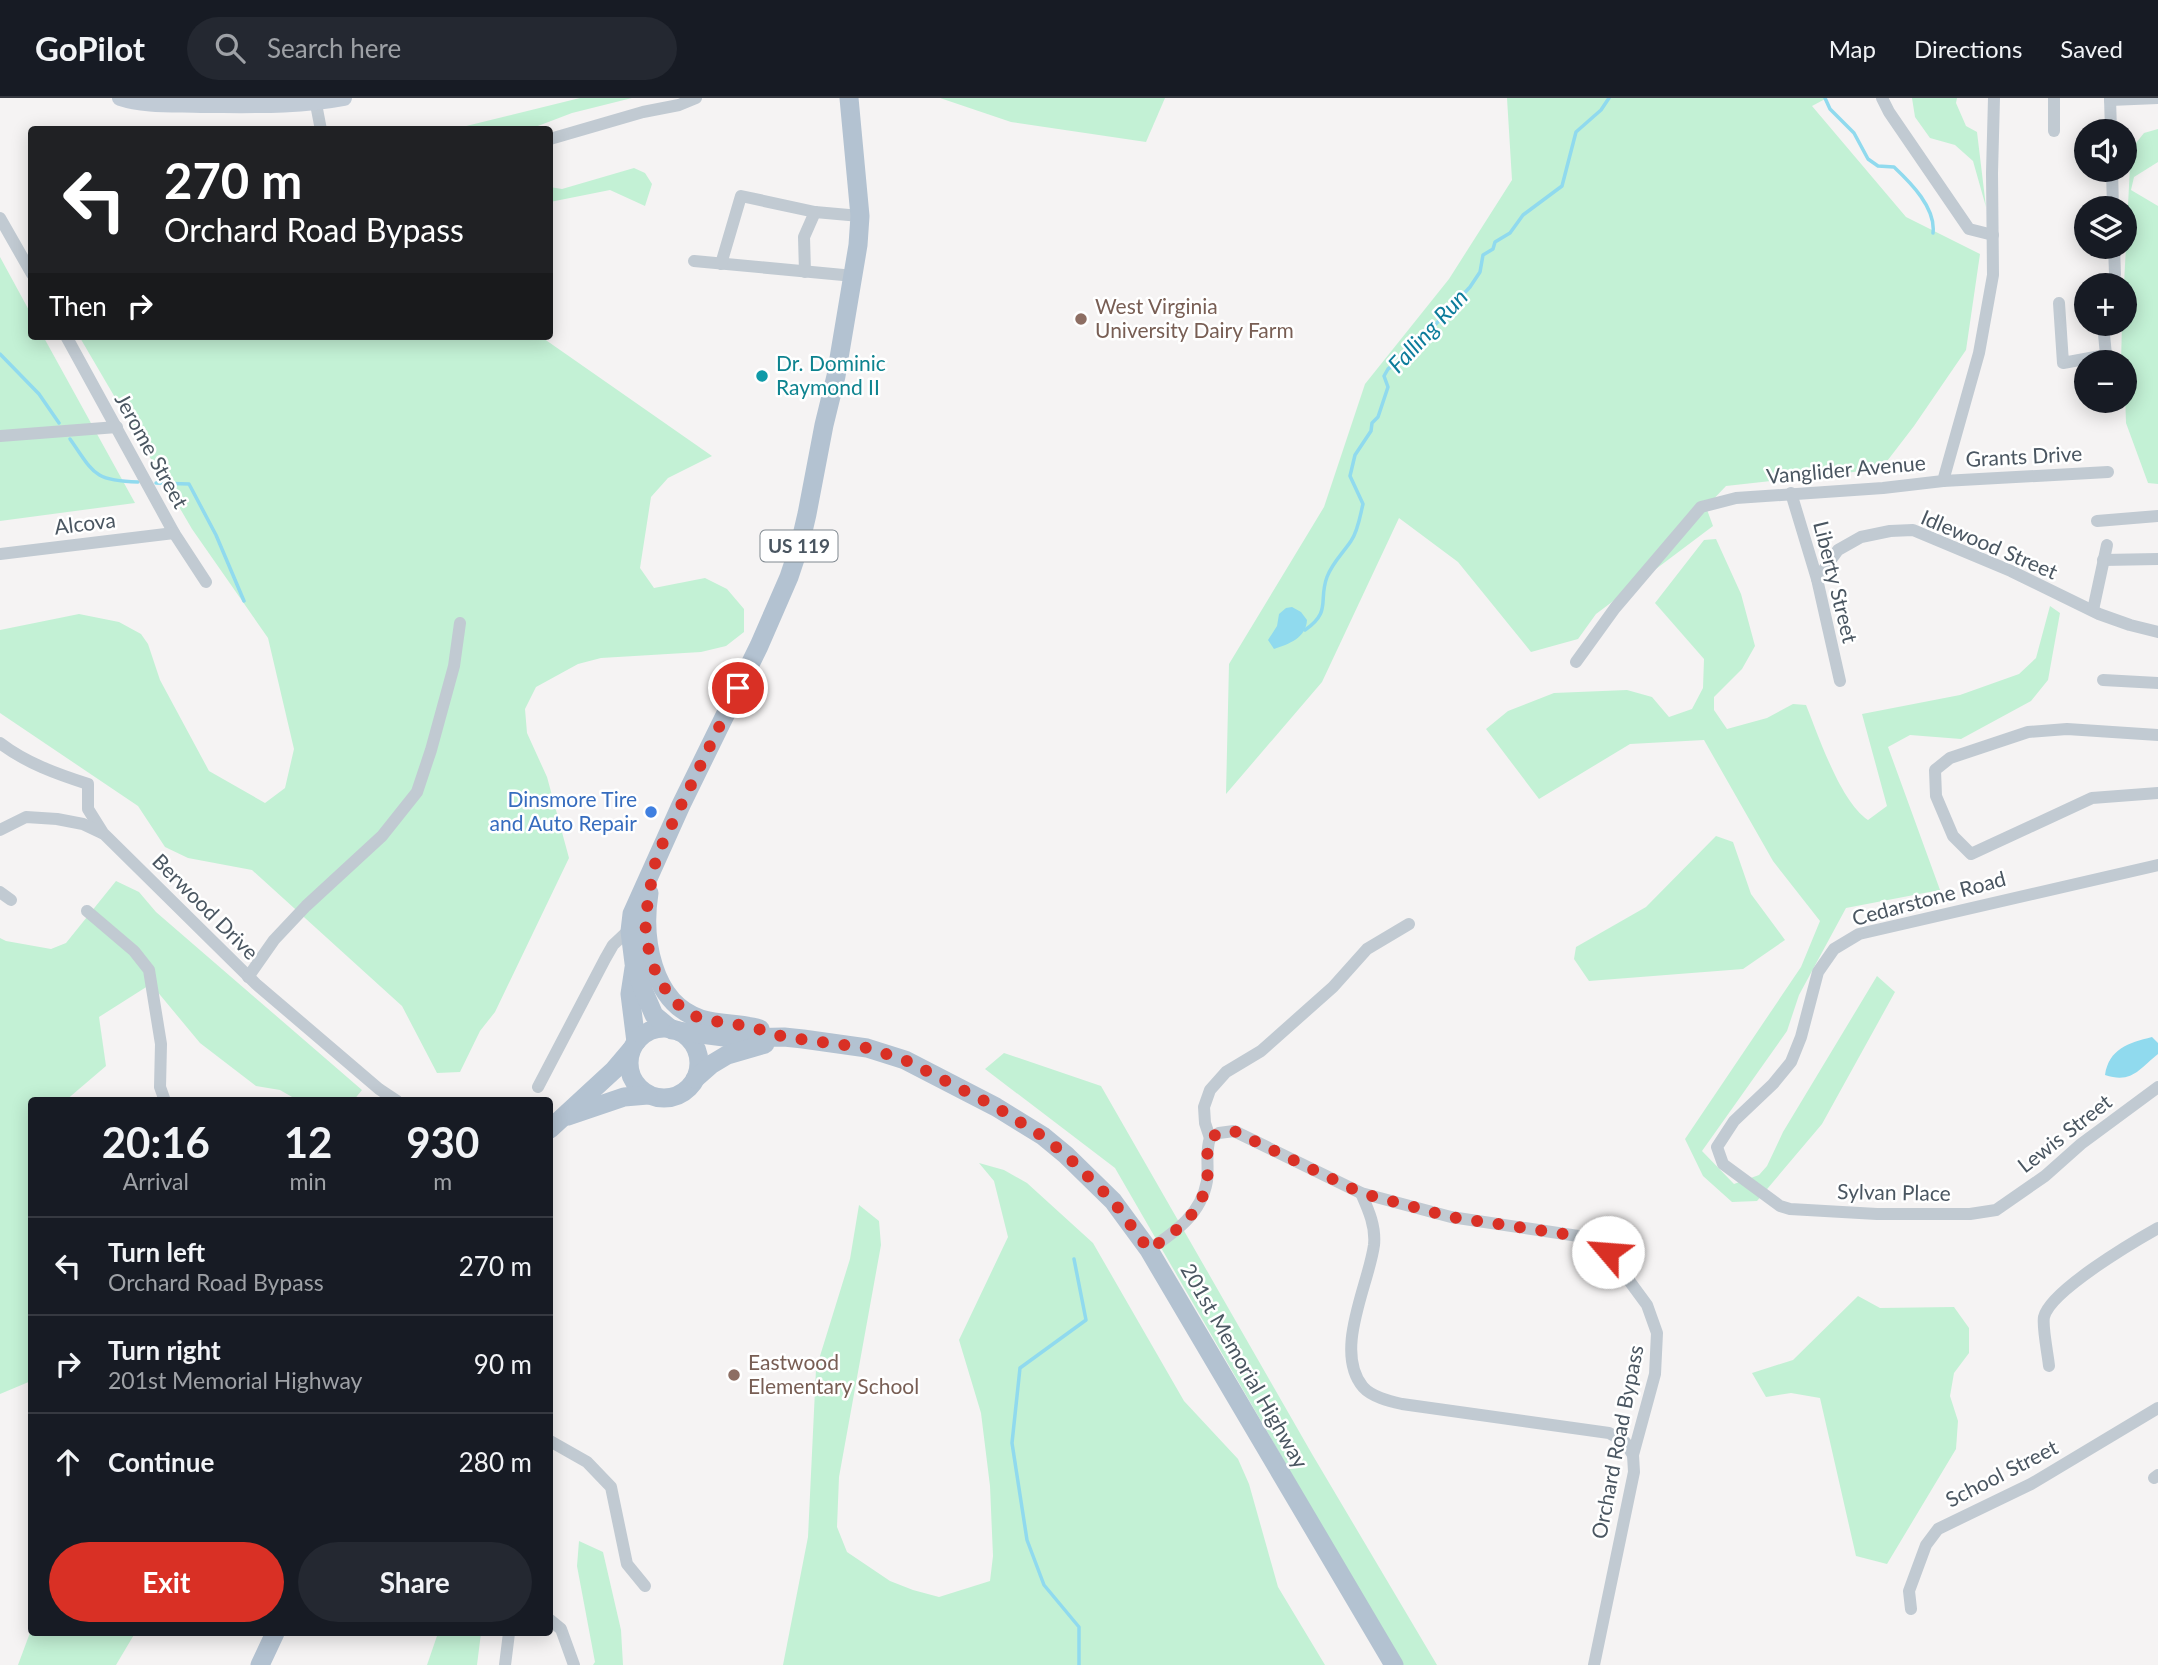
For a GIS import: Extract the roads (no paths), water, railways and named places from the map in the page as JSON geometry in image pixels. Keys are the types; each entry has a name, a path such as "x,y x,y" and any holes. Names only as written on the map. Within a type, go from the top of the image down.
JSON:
{"main road":[{"name":"US 119","path":"675,1031 654,1015 644,992 634,963 630,929 632,914 657,855 759,646 789,578 807,514 836,376 858,245 860,216 849,98"},
{"path":"657,855 645,920 647,943 654,968 670,998 690,1014 702,1019 752,1027 784,1037"},
{"name":"US 119","path":"634,963 630,994 634,1046"},
{"path":"655,1030 675,1031 687,1037 694,1046 698,1057 695,1079 679,1095 661,1098 648,1095 624,1097 557,1123 614,1070 644,1034 655,1030"},
{"name":"201st Memorial Highway","path":"675,1031 732,1038 784,1037 867,1048 905,1060 996,1107 1066,1155 1113,1201 1149,1250 1394,1665"},
{"name":"201st Memorial Highway","path":"695,1079 727,1055 784,1037"},
{"path":"634,1046 629,1069 636,1086 648,1095"},
{"path":"260,1665 274,1636"}],"street":[{"path":"120,98 175,104 316,104 344,98"},
{"path":"553,138 643,112 679,105 696,98"},
{"path":"1882,98 1888,112 1969,229 1993,235 1994,98"},
{"path":"2054,98 2054,131"},
{"path":"2111,119 2110,99 2158,98"},
{"path":"316,104 320,126"},
{"path":"721,264 741,196 815,212 860,216"},
{"path":"805,272 804,237 815,212"},
{"path":"0,218 28,267"},
{"name":"Vanglider Avenue","path":"1576,662 1615,608 1701,507 1735,498 1943,481 1979,354 1993,275 1993,235"},
{"path":"694,261 854,276"},
{"path":"2059,303 2063,363 2106,355 2104,336"},
{"name":"Jerome Street","path":"68,340 174,533 206,582"},
{"path":"0,436 117,427"},
{"name":"Grants Drive","path":"1943,481 2108,472"},
{"name":"Liberty Street","path":"1791,493 1816,579 1840,681"},
{"path":"2097,521 2158,516"},
{"name":"Idlewood Street","path":"1816,579 1838,550 1861,537 1913,530 2011,571 2092,610 2130,625 2158,632"},
{"name":"Alcova","path":"0,554 174,533"},
{"path":"2092,610 2107,545"},
{"path":"2103,560 2158,559"},
{"path":"248,977 274,940 306,906 382,836 417,792 454,666 460,623"},
{"path":"2103,680 2158,684"},
{"path":"2158,735 2067,729 2028,733 1950,758 1935,770 1936,796 1954,836 1971,854 2092,798 2158,793"},
{"name":"Berwood Drive","path":"0,743 13,753 88,785 89,809 103,834 248,977 349,1065 391,1097"},
{"path":"0,830 26,817 83,824 103,834"},
{"name":"Cedarstone Road","path":"1790,1209 1780,1206 1723,1164 1717,1147 1734,1121 1773,1084 1791,1062 1801,1037 1818,972 1834,949 1859,934 2158,865"},
{"path":"87,911 134,951 149,970 161,1044 160,1087 164,1097"},
{"path":"1149,1250 1189,1220 1202,1200 1207,1179 1206,1151 1210,1138 1204,1107 1210,1090 1226,1072 1261,1051 1333,987 1367,949 1409,924"},
{"path":"538,1087 613,945 630,929"},
{"name":"Lewis Street","path":"1996,1210 2158,1087"},
{"name":"Orchard Road Bypass","path":"1210,1138 1219,1133 1234,1131 1361,1193 1451,1217 1585,1237 1608,1252 1647,1305 1657,1334 1655,1374 1633,1455 1634,1472 1594,1665"},
{"path":"1361,1193 1372,1218 1374,1243 1351,1348 1352,1363 1364,1388 1386,1400 1402,1404 1609,1433 1625,1442 1633,1455"},
{"name":"Sylvan Place","path":"1790,1209 1877,1214 1970,1214 1996,1210"},
{"path":"2049,1366 2043,1318 2050,1306 2068,1286 2158,1228"},
{"name":"School Street","path":"1911,1609 1909,1591 1926,1545 1937,1529 2031,1484 2158,1408"},
{"path":"553,1443 587,1462 611,1487 627,1564 645,1586"},
{"path":"553,1622 561,1629 574,1665"},
{"path":"505,1665 509,1636"}],"water":[{"path":"1292,607 1301,612 1307,620 1304,631 1296,639 1274,649 1268,640 1277,626 1279,614"},
{"path":"2152,1037 2158,1043 2158,1054 2140,1070 2122,1078 2105,1075 2111,1059 2121,1048"}],"waterway":[{"name":"Falling Run","path":"1305,630 1319,617 1329,572 1357,528 1363,504 1350,476 1355,455 1378,417 1388,387 1384,376 1470,287 1480,272 1483,255 1493,249 1495,242 1510,233 1523,215 1562,186 1576,132 1601,110 1609,98"},
{"path":"1825,98 1830,109 1854,133 1868,159 1878,166 1894,167 1915,188 1931,214 1933,233"},
{"path":"0,354 39,394 59,423"},
{"path":"70,439 96,473 112,480 138,482"},
{"path":"156,483 189,484 216,535 244,601"},
{"path":"1074,1259 1086,1320 1020,1368 1012,1443 1027,1540 1044,1585 1079,1627 1079,1665"}],"place":[{"name":"West Virginia University Dairy Farm","path":"1081,319"},
{"name":"Dr. Dominic Raymond II","path":"762,376"},
{"name":"Dinsmore Tire and Auto Repair","path":"651,812"},
{"name":"Eastwood Elementary School","path":"734,1375"}]}
